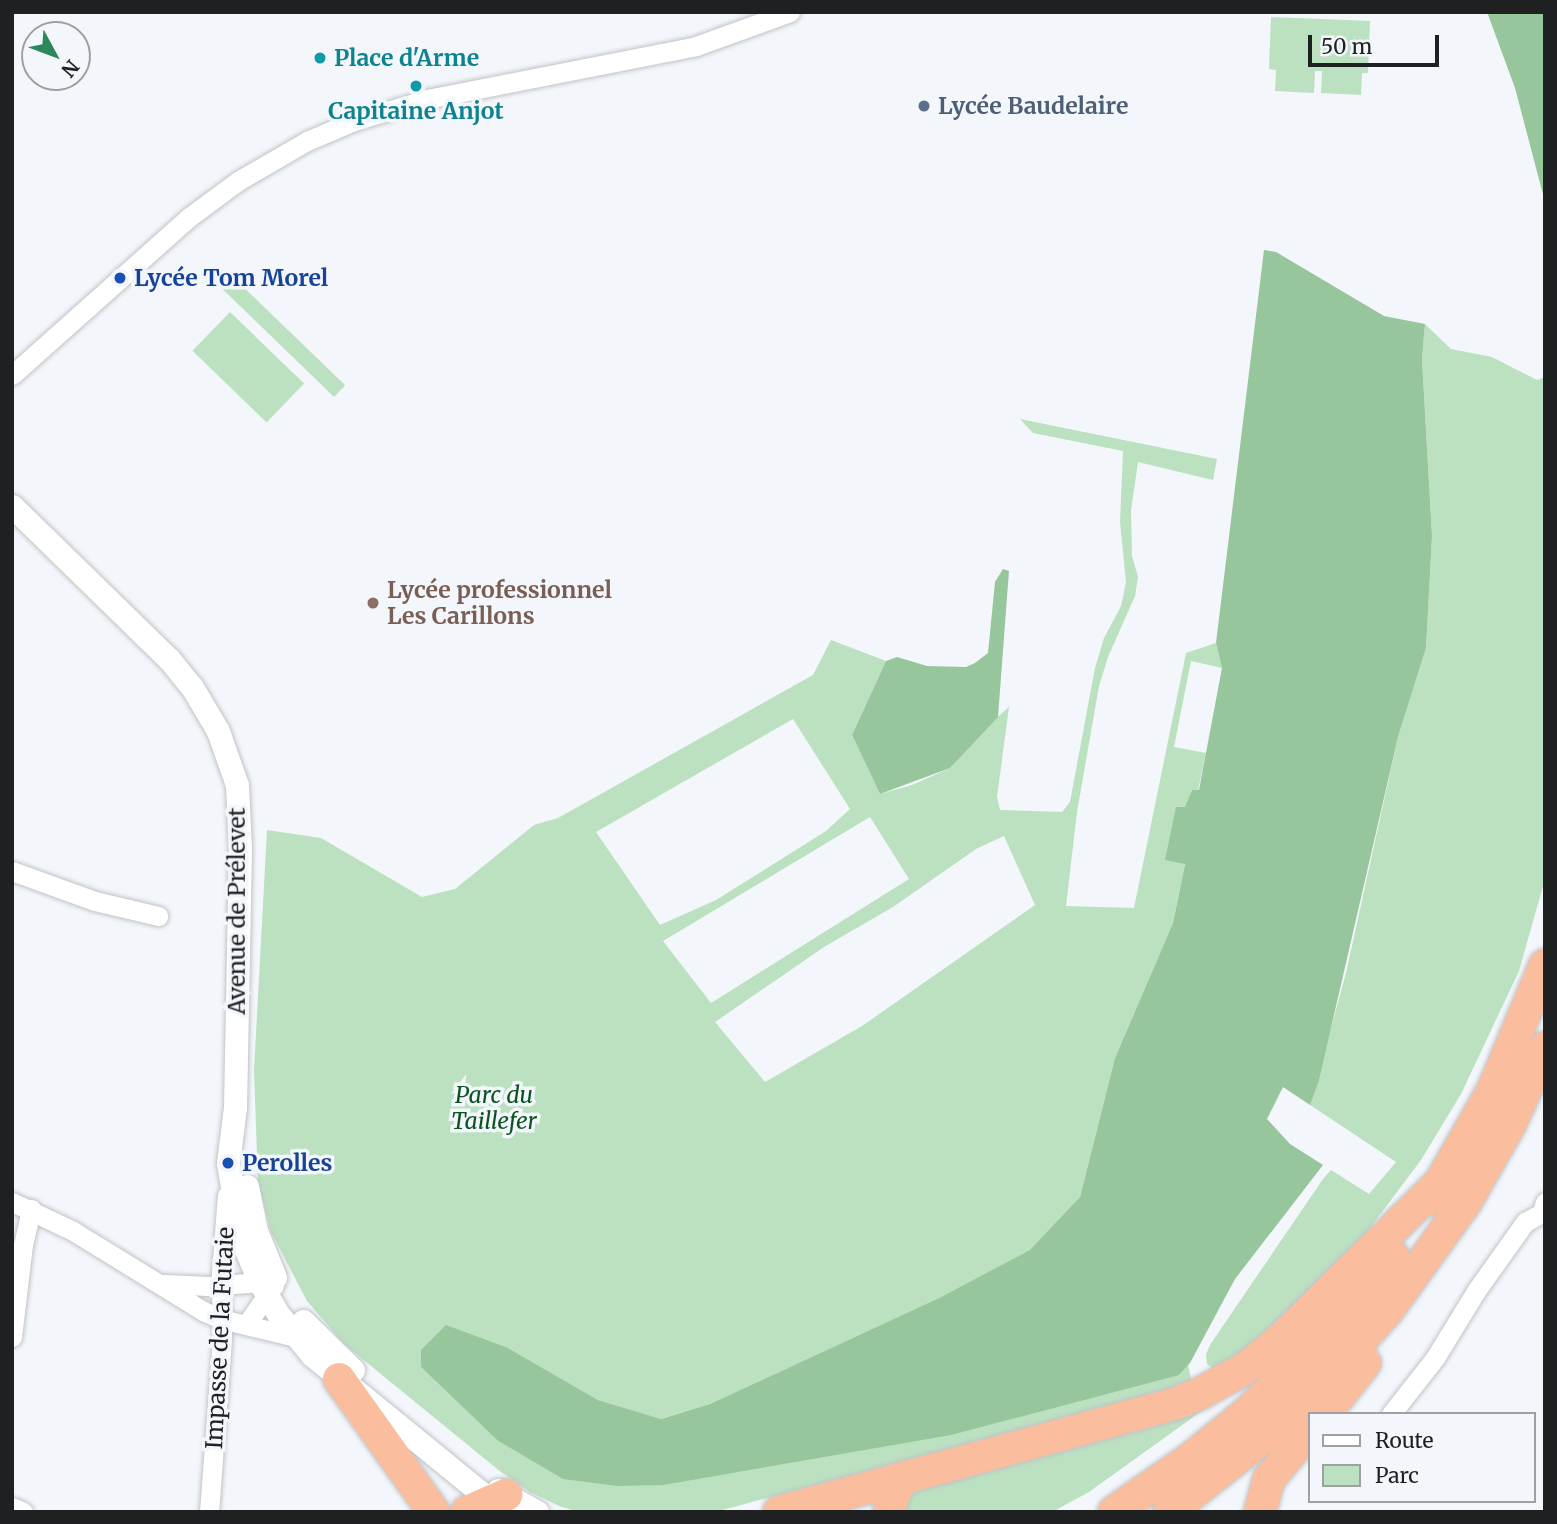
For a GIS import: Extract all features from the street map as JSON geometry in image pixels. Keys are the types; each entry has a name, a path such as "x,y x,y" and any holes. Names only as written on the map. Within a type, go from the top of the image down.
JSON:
{"highway":[{"path":"1114,1512 1193,1457 1289,1374 1367,1287 1443,1180 1497,1080 1545,965"},
{"path":"1327,1412 1377,1347 1447,1231 1510,1124 1545,1048"},
{"path":"779,1512 1174,1404 1215,1387 1246,1368 1290,1331 1443,1180"},
{"path":"1169,1512 1248,1451 1332,1373 1388,1310 1447,1231"},
{"path":"339,1380 434,1512"},
{"path":"1261,1512 1269,1479 1308,1432"},
{"path":"889,1512 894,1493 904,1477"}],"street":[{"path":"12,375 188,218 238,181 307,141 354,121 427,99 696,46 790,12"},
{"name":"Avenue de Prélevet","path":"12,506 169,659 192,687 218,731 237,785 240,812 235,1107 228,1163 241,1238 296,1338 339,1380 493,1505 537,1512"},
{"path":"12,871 95,901 158,916"},
{"name":"Avenue de Prélevet","path":"235,1107 241,1160 268,1286 322,1343 493,1505"},
{"name":"Impasse de la Futaie","path":"209,1512 228,1163"},
{"path":"22,1206 221,1320 296,1338"},
{"path":"12,1337 23,1245 22,1206"},
{"path":"1393,1412 1435,1358 1476,1292 1525,1222 1544,1212"},
{"path":"162,1284 268,1286 246,1325"},
{"path":"12,1507 23,1512"}],"green space":[{"path":"1487,12 1545,12 1545,202 1515,88"},
{"path":"1271,17 1370,21 1368,73 1362,73 1361,95 1321,93 1322,71 1315,71 1314,93 1275,91 1276,70 1269,69"},
{"path":"1264,250 1276,252 1384,316 1425,324 1422,359 1432,536 1426,648 1398,737 1319,1080 1310,1105 1283,1087 1267,1119 1290,1144 1323,1165 1235,1279 1190,1363 1179,1375 951,1435 663,1485 617,1486 563,1479 497,1440 421,1367 421,1350 446,1325 508,1348 598,1400 661,1419 710,1404 941,1297 1030,1250 1080,1197 1115,1058 1173,923 1185,864 1165,860 1176,807 1185,807 1192,790 1199,790 1222,668 1216,643"},
{"path":"233,277 345,385 334,397 222,289"},
{"path":"230,312 304,384 267,422 192,351"},
{"path":"1425,324 1451,349 1492,357 1537,380 1545,377 1545,879 1519,971 1461,1094 1421,1160 1367,1232 1307,1295 1250,1348 1217,1371 1207,1364 1206,1354 1210,1345 1323,1179 1331,1170 1369,1194 1396,1162 1310,1105 1346,973 1398,737 1426,648 1432,536 1422,359"},
{"name":"Parc du Taillefer","path":"1020,419 1217,459 1213,480 1138,462 1131,510 1132,556 1138,577 1135,596 1108,657 1099,686 1077,812 1066,906 1134,908 1186,653 1216,643 1222,668 1191,661 1174,747 1206,753 1198,791 1192,790 1166,860 1185,863 1173,923 1115,1058 1080,1197 1031,1250 941,1297 710,1404 660,1419 598,1400 508,1348 421,1367 497,1440 1179,1375 1188,1365 1192,1384 715,1512 579,1512 559,1506 530,1492 501,1472 344,1344 307,1301 271,1232 258,1183 254,1070 267,830 321,838 422,897 455,889 534,825 558,818 813,675 831,640 886,661 852,735 880,794 912,785 950,768 987,726 1009,707 997,797 1000,810 1062,812 1070,802 1095,668 1104,638 1121,606 1126,582 1120,522 1123,451 1033,433","holes":["793,719 850,809 826,831 716,900 660,925 596,832","870,817 909,879 711,1003 663,941","1004,836 1035,905 862,1026 765,1082 715,1022 824,947 893,907 976,849"]},
{"path":"1003,569 1009,571 998,717 950,768 880,794 852,735 886,661 897,657 927,666 966,667 988,653 995,582"},
{"path":"1224,1395 1089,1492 1052,1512 898,1512 907,1494"}],"place":[{"name":"Place d'Arme","path":"320,58"},
{"name":"Capitaine Anjot","path":"416,86"},
{"name":"Lycée Baudelaire","path":"924,106"},
{"name":"Lycée Tom Morel","path":"120,278"},
{"name":"Lycée professionnel Les Carillons","path":"373,603"},
{"name":"Perolles","path":"228,1163"}]}
